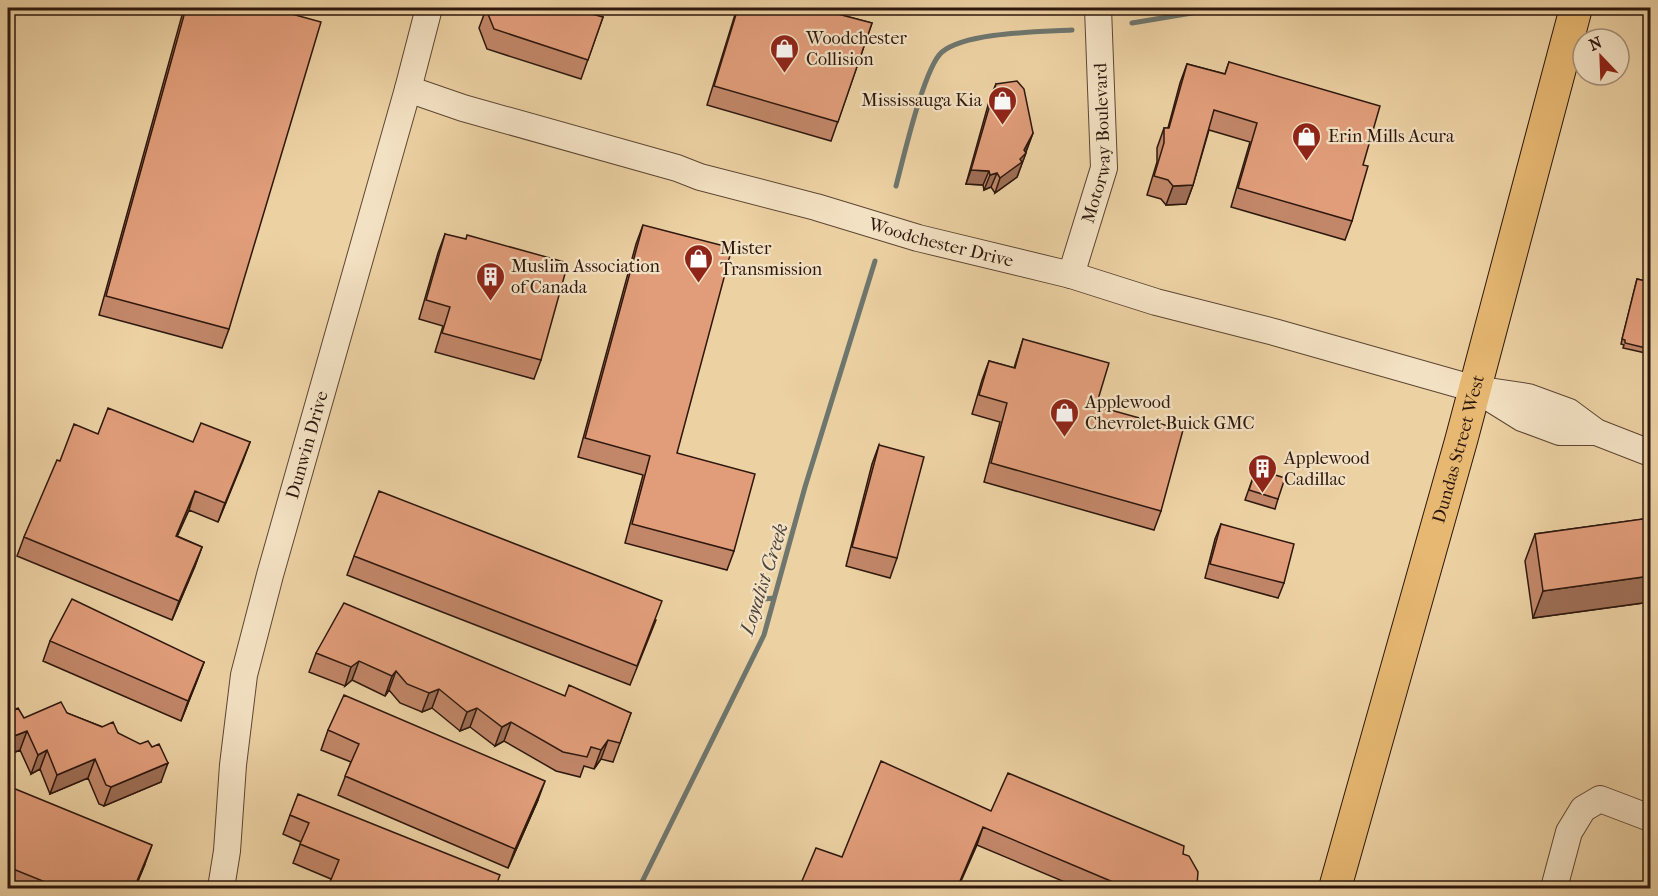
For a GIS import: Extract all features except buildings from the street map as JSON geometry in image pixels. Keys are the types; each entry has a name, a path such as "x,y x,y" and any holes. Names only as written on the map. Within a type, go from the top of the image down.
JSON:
{"main road":[{"name":"Dundas Street West","path":"1335,888 1475,389 1576,8"}],"street":[{"name":"Dunwin Drive","path":"221,888 227,851 233,765 244,675 270,574 429,8"},
{"name":"Motorway Boulevard","path":"1071,275 1104,168 1098,8"},
{"name":"Woodchester Drive","path":"408,89 463,108 918,238 1071,275 1156,302 1274,332 1475,389 1528,397 1569,412 1596,432 1650,453"},
{"path":"1554,888 1569,832 1583,809 1600,799 1650,818"}],"waterway":[{"name":"Loyalist Creek","path":"1132,23 1222,8"},
{"name":"Loyalist Creek","path":"896,186 921,94 935,61 942,52 953,45 985,37 1072,30"},
{"name":"Loyalist Creek","path":"639,888 764,635 805,487 875,261"},
{"path":"756,600 774,598"}],"place":[{"name":"Woodchester Collision","path":"785,74"},
{"name":"Mississauga Kia","path":"1003,126"},
{"name":"Erin Mills Acura","path":"1307,162"},
{"name":"Mister Transmission","path":"699,284"},
{"name":"Muslim Association of Canada","path":"490,302"},
{"name":"Applewood Chevrolet Buick GMC","path":"1064,438"},
{"name":"Applewood Cadillac","path":"1263,494"}]}
